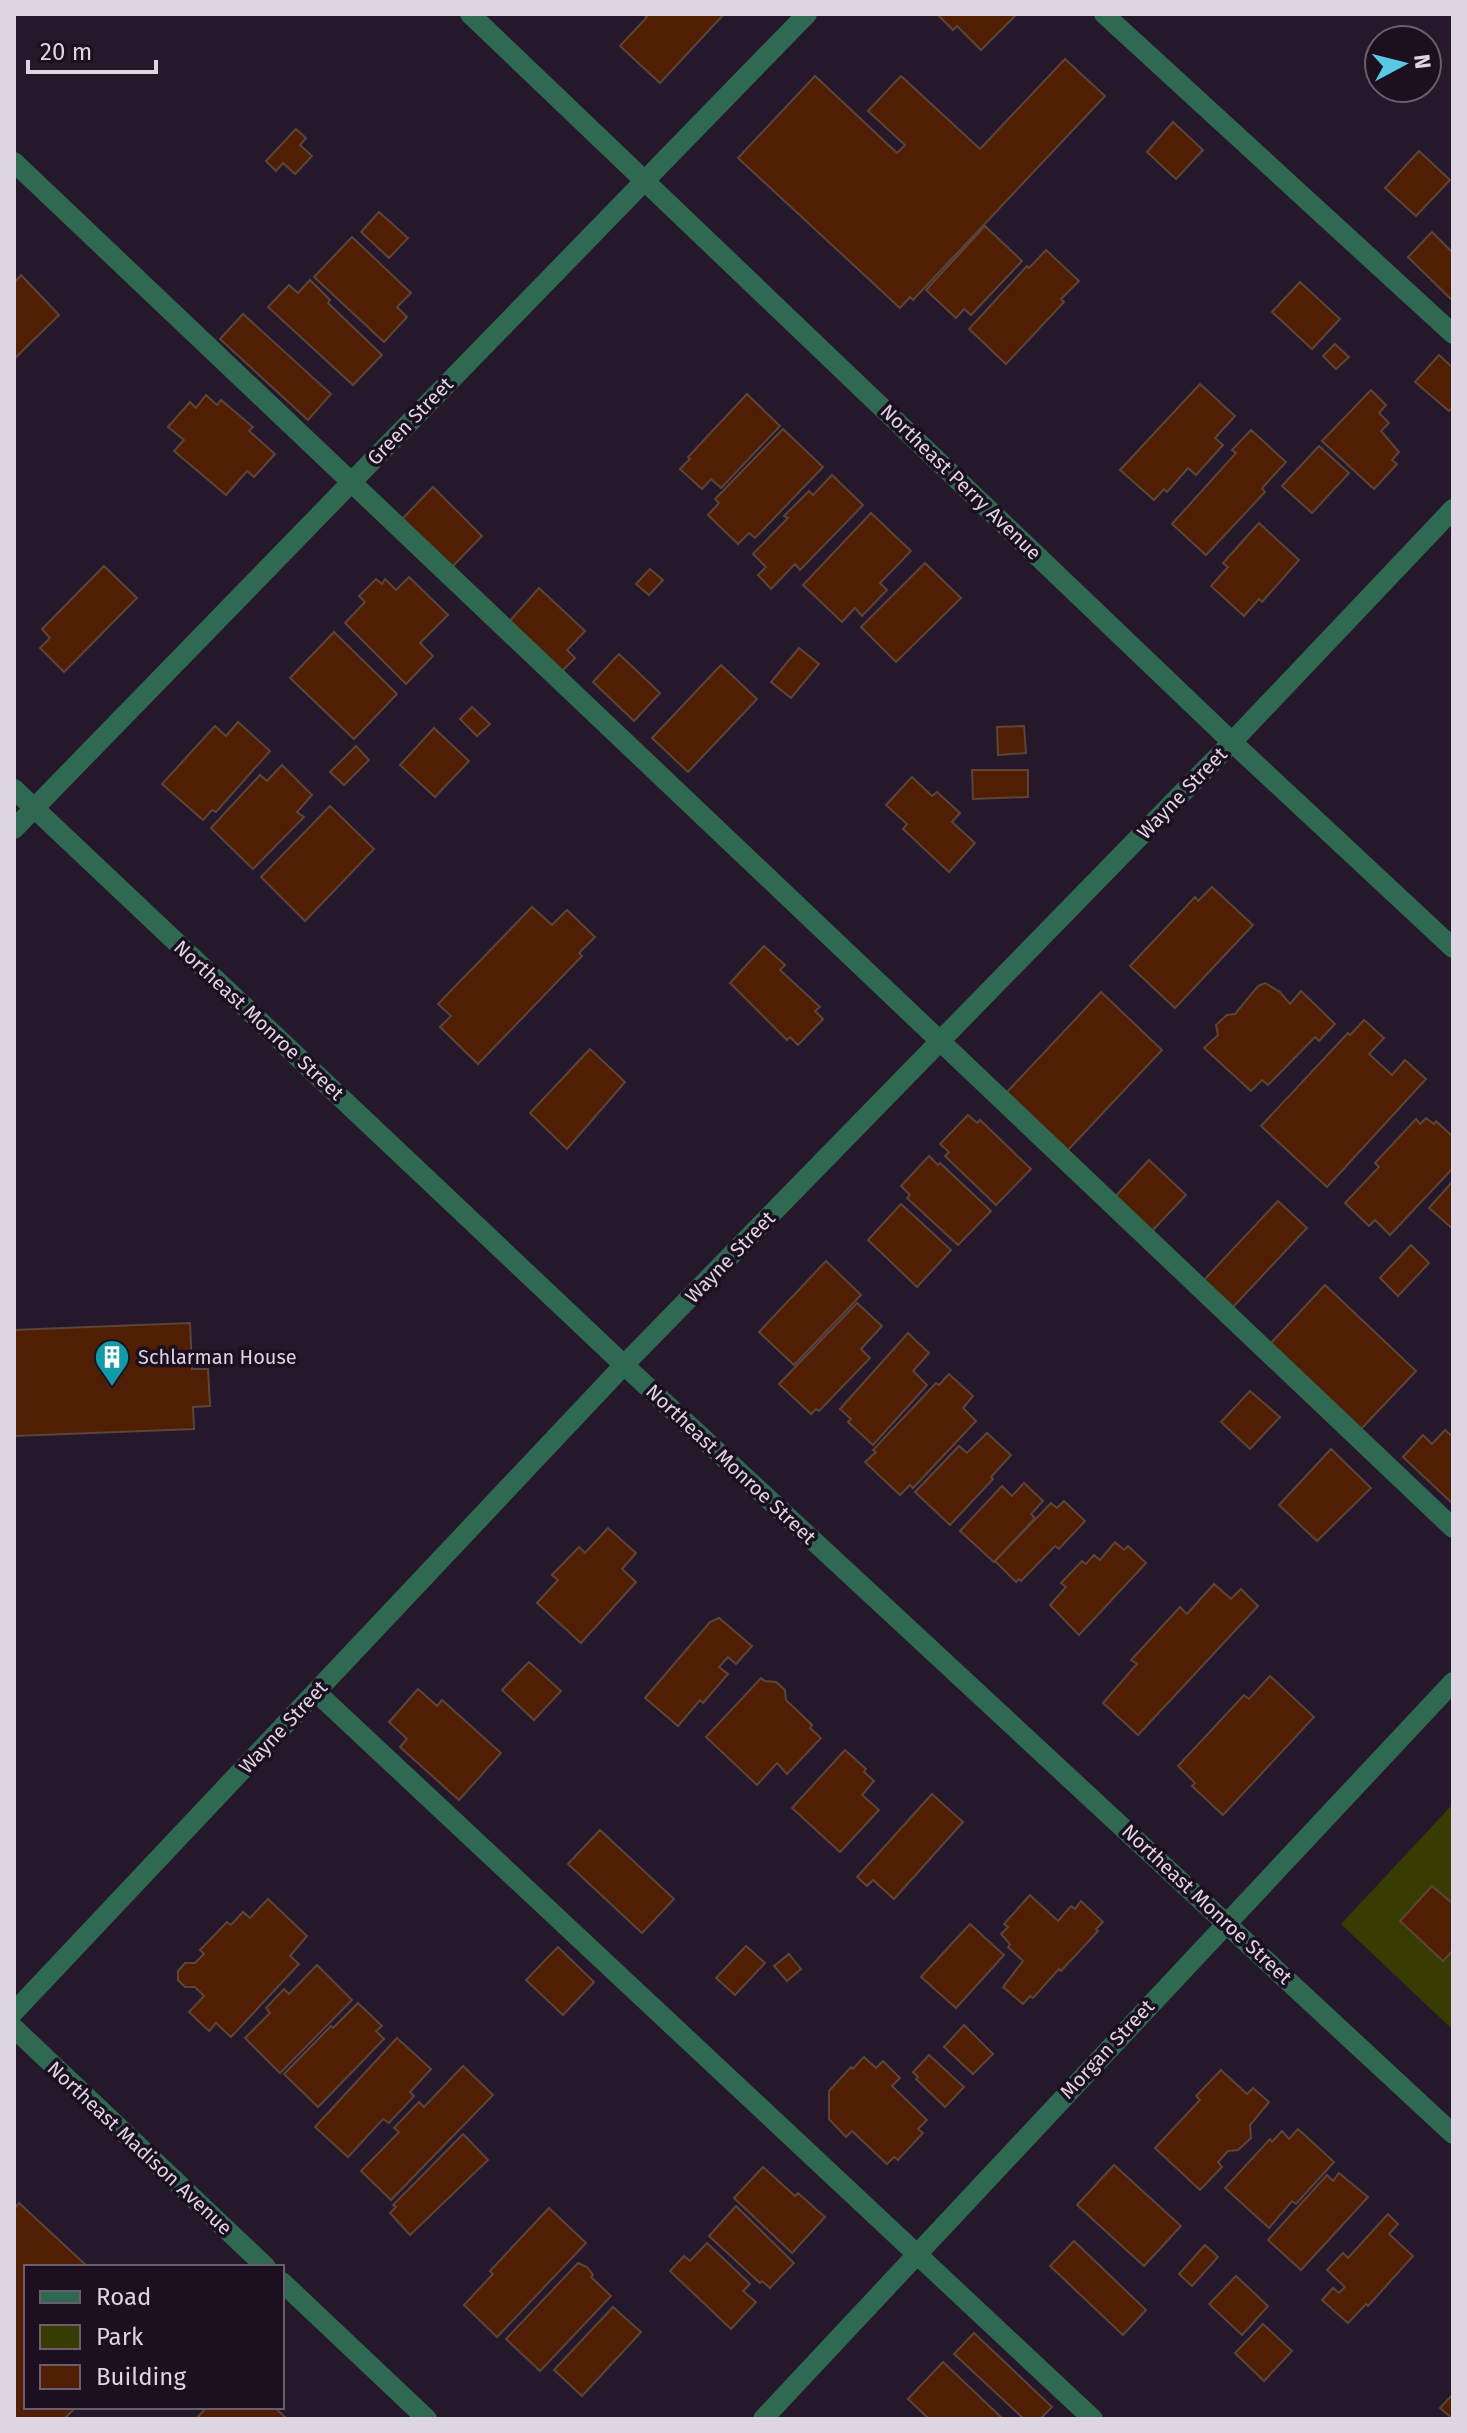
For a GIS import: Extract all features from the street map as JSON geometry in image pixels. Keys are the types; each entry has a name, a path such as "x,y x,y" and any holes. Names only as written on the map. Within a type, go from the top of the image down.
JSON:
{"street":[{"name":"Northeast Perry Avenue","path":"470,14 1232,742 1453,948"},
{"name":"Green Street","path":"14,829 807,14"},
{"path":"1104,14 1453,334"},
{"path":"14,162 1453,1528"},
{"name":"Wayne Street","path":"14,2012 624,1365 1232,742 1453,509"},
{"name":"Northeast Monroe Street","path":"14,789 624,1365 1453,2134"},
{"name":"Morgan Street","path":"763,2419 1453,1682"},
{"path":"316,1692 1093,2419"},
{"name":"Northeast Madison Avenue","path":"14,2028 264,2265"},
{"path":"284,2284 427,2419"}],"green space":[{"path":"1453,1804 1453,2030 1341,1924"}],"building":[{"path":"643,14 724,14 660,83 620,46 647,17"},
{"path":"937,14 1017,14 981,50 957,26 953,30"},
{"path":"1065,59 1105,96 913,300 910,297 900,308 738,158 815,76 897,153 905,145 868,111 901,76 980,149"},
{"path":"1173,122 1203,150 1176,179 1147,152"},
{"path":"296,129 306,138 300,145 312,156 295,174 283,163 276,171 266,161"},
{"path":"1419,151 1450,180 1416,216 1385,188"},
{"path":"379,212 408,238 389,258 361,232"},
{"path":"985,226 1022,261 971,315 964,309 956,318 926,290"},
{"path":"1432,232 1453,253 1453,301 1408,257"},
{"path":"352,237 411,293 397,307 407,317 384,342 314,277"},
{"path":"1046,250 1079,281 1061,299 1064,302 1006,364 969,329 1027,266 1029,268"},
{"path":"21,275 59,315 14,359 14,283"},
{"path":"310,280 330,300 328,303 382,355 353,385 268,307 289,285 298,293"},
{"path":"1300,282 1340,319 1312,349 1272,312"},
{"path":"243,314 331,394 308,420 220,339"},
{"path":"1335,344 1349,357 1336,369 1323,356"},
{"path":"1439,355 1453,368 1453,406 1449,411 1415,382"},
{"path":"1200,384 1235,416 1215,438 1223,445 1196,475 1188,468 1167,492 1164,489 1154,500 1120,470"},
{"path":"1371,390 1386,405 1379,413 1389,423 1381,431 1399,452 1392,460 1397,464 1374,489 1322,441"},
{"path":"747,394 780,426 721,488 711,479 702,489 680,469"},
{"path":"206,395 217,405 221,400 253,427 249,431 275,454 254,477 247,471 226,495 174,451 184,440 168,427 190,402 196,408"},
{"path":"783,429 823,467 755,538 749,533 738,544 708,515 719,503 715,499"},
{"path":"1251,430 1286,462 1262,488 1265,492 1206,555 1172,524 1236,453 1232,450"},
{"path":"1319,446 1349,473 1312,513 1282,486"},
{"path":"832,475 863,505 800,570 795,564 771,589 758,575 766,567 753,554 809,491 813,495"},
{"path":"433,487 482,536 450,569 401,520"},
{"path":"871,513 911,551 880,583 887,590 862,616 855,608 842,622 803,585"},
{"path":"1259,523 1299,560 1262,602 1259,599 1244,616 1211,586 1228,567 1223,563"},
{"path":"925,563 961,598 896,662 861,627"},
{"path":"104,566 137,598 64,672 40,648 50,638 42,629"},
{"path":"650,569 663,580 649,595 636,584"},
{"path":"409,577 448,615 420,643 433,656 406,684 345,623 365,602 359,596 376,579 382,584 385,579 396,590"},
{"path":"539,588 585,631 567,650 575,658 561,672 508,623"},
{"path":"334,632 397,694 354,739 290,678"},
{"path":"799,648 819,664 791,698 771,682"},
{"path":"619,654 660,693 634,721 593,682"},
{"path":"721,665 757,699 688,772 652,738"},
{"path":"472,707 490,724 477,736 460,719"},
{"path":"238,722 270,751 216,812 212,810 203,820 162,784 215,726 226,736"},
{"path":"1024,726 1026,753 998,755 997,727"},
{"path":"434,728 469,761 435,797 400,765"},
{"path":"356,746 369,760 344,785 330,772"},
{"path":"282,765 312,795 297,812 304,817 253,869 211,828 260,775 267,781"},
{"path":"972,770 1028,770 1028,797 973,799"},
{"path":"912,777 932,796 937,792 960,813 952,822 975,843 949,872 903,829 907,824 886,805"},
{"path":"330,806 374,849 305,921 261,877"},
{"path":"1212,887 1253,925 1175,1008 1130,966 1195,897 1198,901"},
{"path":"532,907 552,925 567,910 595,937 579,953 582,956 478,1064 440,1027 451,1016 438,1004"},
{"path":"764,946 785,965 780,970 820,1007 815,1011 823,1019 798,1045 790,1037 787,1040 730,983"},
{"path":"1265,983 1280,992 1290,1004 1301,991 1335,1024 1319,1041 1315,1037 1268,1085 1262,1080 1251,1091 1204,1048 1218,1035 1216,1025 1227,1015 1235,1014 1258,986"},
{"path":"1101,992 1162,1050 1068,1150 1007,1092"},
{"path":"1364,1020 1384,1038 1369,1054 1392,1075 1405,1060 1426,1079 1327,1187 1261,1126 1348,1033 1350,1035"},
{"path":"590,1049 625,1082 567,1149 530,1113"},
{"path":"968,1115 977,1123 980,1120 1031,1169 996,1205 945,1156 949,1152 940,1144"},
{"path":"1426,1118 1434,1124 1436,1121 1453,1137 1453,1168 1390,1235 1375,1220 1369,1226 1345,1203 1379,1167 1375,1163 1416,1119 1420,1124"},
{"path":"929,1156 991,1211 958,1245 907,1198 910,1195 901,1186"},
{"path":"1149,1160 1186,1195 1150,1233 1113,1199"},
{"path":"1453,1181 1453,1229 1429,1208"},
{"path":"1278,1201 1307,1228 1233,1307 1204,1280"},
{"path":"901,1204 951,1250 917,1287 868,1240"},
{"path":"1411,1245 1429,1263 1398,1296 1380,1278"},
{"path":"826,1261 861,1295 794,1365 759,1332"},
{"path":"1325,1285 1416,1371 1361,1429 1270,1344"},
{"path":"857,1303 882,1326 861,1349 870,1358 819,1411 816,1409 811,1414 779,1384"},
{"name":"Schlarman House","path":"190,1323 192,1369 208,1369 210,1406 193,1407 194,1429 14,1436 14,1330"},
{"path":"908,1333 929,1353 913,1371 927,1385 873,1445 848,1422 851,1419 840,1409"},
{"path":"949,1374 973,1396 963,1408 976,1421 913,1488 910,1485 900,1495 865,1462 936,1383 939,1385"},
{"path":"1250,1391 1280,1417 1250,1449 1221,1422"},
{"path":"1445,1430 1453,1437 1453,1504 1403,1457 1423,1435 1432,1444"},
{"path":"987,1433 1011,1455 950,1525 915,1492 959,1446 967,1453"},
{"path":"1331,1449 1371,1488 1317,1541 1279,1505"},
{"path":"1024,1483 1043,1501 1031,1514 1035,1518 994,1562 960,1531 1002,1486 1012,1496"},
{"path":"1064,1501 1085,1521 1059,1549 1055,1546 1021,1581 1016,1582 995,1561 1051,1503 1057,1508"},
{"path":"608,1528 636,1553 622,1569 636,1582 581,1643 537,1603 558,1580 552,1575 579,1547 585,1553"},
{"path":"1115,1542 1124,1550 1128,1546 1146,1563 1079,1635 1050,1605 1066,1587 1061,1583 1082,1561 1086,1564 1094,1555 1100,1560"},
{"path":"1214,1584 1231,1599 1241,1589 1258,1606 1138,1735 1103,1703 1137,1664 1131,1660 1180,1607 1187,1614"},
{"path":"719,1618 752,1646 736,1664 728,1657 719,1667 728,1674 678,1726 645,1698 710,1622"},
{"path":"529,1662 561,1691 534,1720 502,1690"},
{"path":"1270,1676 1314,1717 1223,1815 1192,1786 1195,1783 1178,1766 1244,1695 1249,1699"},
{"path":"761,1678 776,1682 785,1690 786,1700 821,1738 787,1774 777,1763 757,1785 706,1737"},
{"path":"418,1689 437,1706 442,1700 501,1753 459,1800 400,1747 407,1739 389,1722"},
{"path":"845,1750 874,1781 862,1795 879,1810 840,1852 792,1808"},
{"path":"932,1794 963,1822 894,1899 873,1880 867,1886 857,1877"},
{"path":"600,1830 674,1899 642,1933 568,1864"},
{"path":"1432,1886 1453,1904 1453,1950 1443,1961 1400,1921"},
{"path":"1030,1895 1058,1921 1071,1906 1075,1909 1081,1901 1103,1922 1061,1971 1059,1969 1033,1998 1030,1996 1023,2004 1003,1987 1023,1961 1008,1947 1010,1944 1001,1934 1008,1927 1004,1924"},
{"path":"268,1899 307,1936 290,1956 299,1964 231,2037 216,2023 209,2031 189,2012 204,1996 195,1987 185,1987 178,1980 178,1971 185,1963 195,1963 204,1954 200,1950 227,1922 231,1925 243,1912 250,1918"},
{"path":"970,1924 1004,1955 956,2008 921,1977"},
{"path":"746,1946 765,1963 735,1995 716,1978"},
{"path":"558,1947 594,1982 563,2015 526,1980"},
{"path":"789,1954 801,1969 787,1981 774,1966"},
{"path":"317,1965 352,2000 280,2073 245,2038 270,2013 266,2008 284,1989 289,1994"},
{"path":"358,2003 382,2026 376,2031 384,2039 318,2107 284,2074"},
{"path":"964,2025 993,2054 973,2074 944,2047"},
{"path":"397,2038 431,2069 410,2092 414,2096 389,2123 383,2119 348,2157 315,2127"},
{"path":"929,2055 964,2087 945,2107 916,2079 918,2077 913,2072"},
{"path":"864,2057 876,2068 883,2061 900,2078 892,2086 927,2120 918,2129 923,2133 898,2160 894,2157 887,2164 852,2131 846,2137 829,2119 829,2091"},
{"path":"463,2066 493,2095 391,2200 361,2171 399,2132 394,2128 419,2102 424,2107"},
{"path":"1221,2070 1247,2094 1253,2088 1269,2102 1250,2125 1251,2138 1238,2150 1228,2151 1218,2162 1222,2167 1200,2190 1155,2148 1200,2100 1196,2096"},
{"path":"1298,2129 1334,2162 1296,2204 1292,2201 1269,2228 1225,2188 1270,2139 1272,2142 1282,2131 1289,2139"},
{"path":"463,2134 488,2160 410,2235 390,2213 396,2207 393,2205"},
{"path":"1114,2165 1181,2226 1144,2266 1077,2205"},
{"path":"763,2167 795,2196 798,2193 825,2217 792,2253 734,2198"},
{"path":"1339,2173 1368,2197 1301,2270 1268,2240 1327,2175 1333,2181"},
{"path":"19,2203 86,2265 24,2265 24,2409 74,2409 64,2419 14,2419 14,2209"},
{"path":"736,2206 794,2263 770,2288 762,2281 760,2283 709,2236"},
{"path":"549,2208 586,2243 497,2337 464,2305 493,2274 490,2271"},
{"path":"1388,2214 1398,2224 1389,2234 1413,2256 1368,2306 1366,2304 1348,2323 1322,2300 1333,2288 1339,2293 1345,2287 1327,2270 1343,2253 1348,2258"},
{"path":"1074,2241 1146,2310 1123,2335 1050,2266"},
{"path":"707,2243 750,2284 743,2291 756,2302 731,2329 670,2271 684,2256 690,2261"},
{"path":"1205,2245 1218,2257 1192,2286 1179,2274"},
{"path":"578,2263 587,2267 593,2275 591,2277 611,2296 540,2371 506,2339"},
{"path":"1236,2276 1268,2306 1242,2335 1209,2304"},
{"path":"613,2307 641,2332 582,2396 554,2370"},
{"path":"1263,2324 1292,2351 1264,2381 1235,2353"},
{"path":"974,2333 1052,2407 1040,2419 1024,2419 954,2354"},
{"path":"943,2362 1003,2419 929,2419 908,2399"},
{"path":"1453,2394 1453,2419 1440,2408"},
{"path":"205,2409 276,2409 285,2417 283,2419 196,2419"}],"place":[{"name":"Schlarman House","path":"112,1388"}]}
